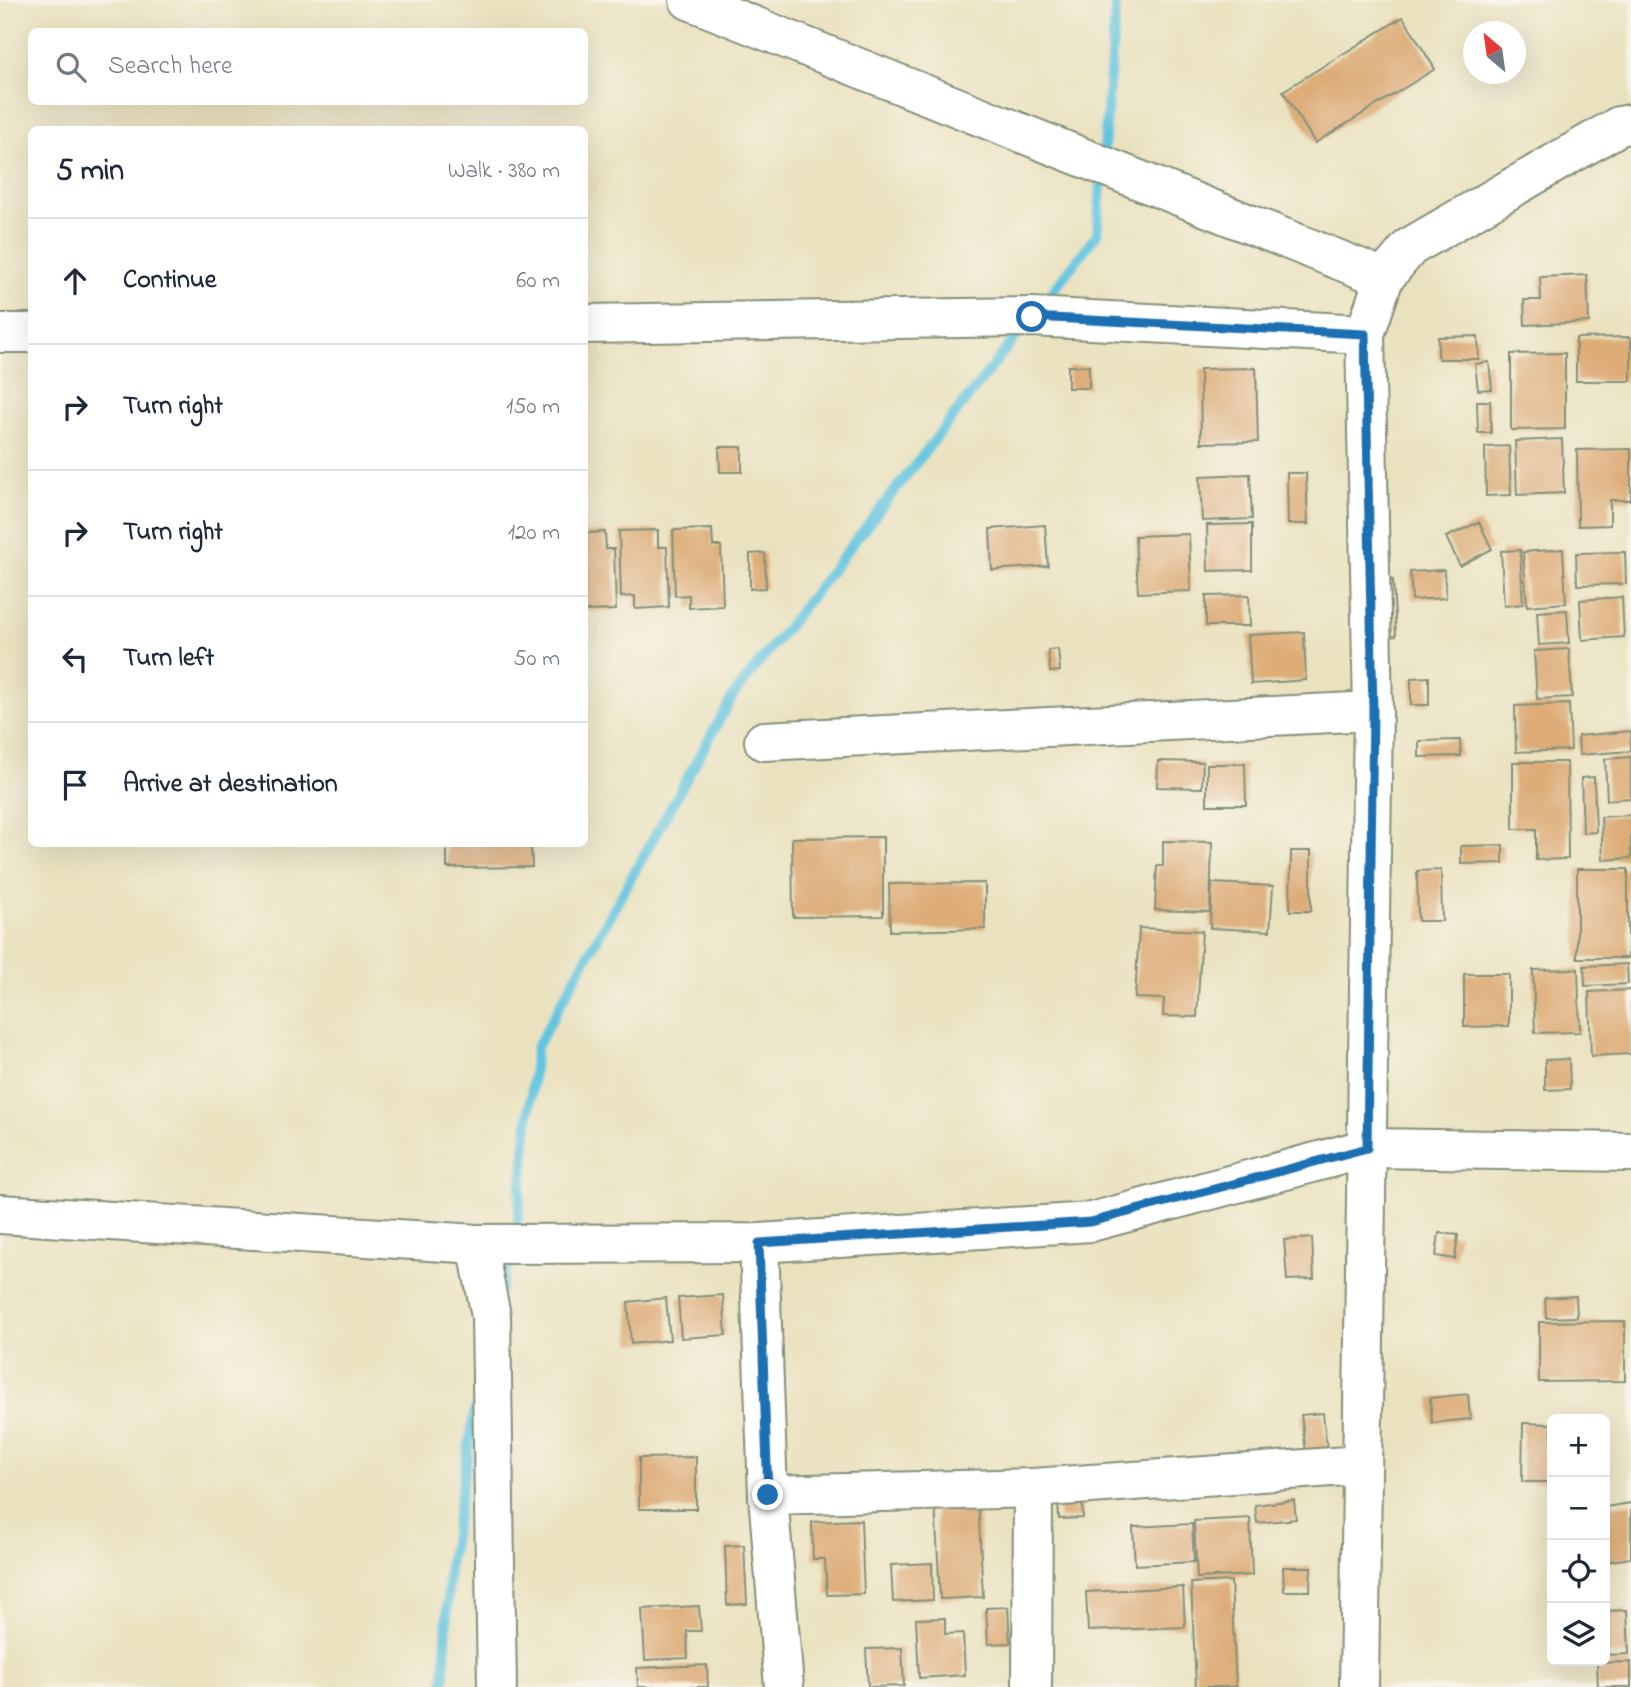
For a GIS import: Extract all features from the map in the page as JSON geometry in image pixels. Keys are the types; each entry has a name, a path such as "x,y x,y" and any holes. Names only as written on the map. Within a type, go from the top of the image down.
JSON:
{"street":[{"path":"690,0 1384,278"},
{"path":"1359,1687 1373,711 1365,334 1384,278 1410,247 1619,126 1631,124"},
{"path":"588,324 1032,317 1365,334"},
{"path":"0,333 28,333"},
{"path":"764,741 1373,711"},
{"path":"0,1214 477,1244 759,1243 1091,1222 1367,1148 1631,1152"},
{"path":"759,1243 768,1495 784,1687"},
{"path":"477,1244 491,1316 497,1687"},
{"path":"768,1495 1033,1488 1361,1465"},
{"path":"1032,1687 1033,1488"}],"building":[{"path":"1403,17 1435,69 1315,143 1283,91"},
{"path":"1587,275 1589,322 1525,325 1524,300 1541,300 1540,277"},
{"path":"1478,336 1479,359 1438,359 1438,337"},
{"path":"1631,337 1631,381 1576,381 1576,338"},
{"path":"1565,353 1565,429 1511,430 1511,354"},
{"path":"1489,362 1492,389 1478,390 1475,364"},
{"path":"1068,366 1089,366 1089,388 1068,388"},
{"path":"1256,368 1258,442 1201,443 1200,369"},
{"path":"1477,401 1490,401 1491,433 1478,433"},
{"path":"1562,439 1564,493 1517,495 1515,441"},
{"path":"1509,446 1511,495 1486,496 1485,447"},
{"path":"719,447 742,447 742,472 720,472"},
{"path":"1631,449 1631,500 1610,500 1610,525 1578,526 1577,450"},
{"path":"1287,473 1306,473 1308,524 1288,524"},
{"path":"1250,474 1252,519 1202,521 1200,476"},
{"path":"1479,522 1492,549 1460,566 1446,537"},
{"path":"1252,524 1252,570 1208,571 1207,525"},
{"path":"1045,525 1048,566 992,570 990,529"},
{"path":"712,529 713,546 721,546 723,606 689,608 689,595 675,596 673,530"},
{"path":"658,530 658,547 667,547 669,607 635,609 635,596 621,597 619,531"},
{"path":"605,532 606,549 614,549 616,610 588,611 588,533"},
{"path":"1189,534 1191,591 1138,593 1135,536"},
{"path":"1563,549 1566,603 1527,606 1523,552"},
{"path":"1520,550 1523,604 1504,606 1501,551"},
{"path":"1625,552 1626,584 1577,585 1576,553"},
{"path":"765,553 766,588 750,589 750,554"},
{"path":"1444,570 1446,598 1412,600 1410,572"},
{"path":"1393,580 1396,636 1381,637 1379,581"},
{"path":"1249,595 1250,626 1206,626 1206,596"},
{"path":"1622,597 1624,637 1582,640 1580,600"},
{"path":"1567,610 1569,643 1539,645 1537,612"},
{"path":"1304,632 1306,680 1251,684 1248,635"},
{"path":"1058,649 1060,671 1050,672 1048,650"},
{"path":"1569,649 1572,697 1537,699 1534,651"},
{"path":"1429,677 1429,705 1411,705 1411,678"},
{"path":"1569,704 1571,750 1516,752 1515,706"},
{"path":"1631,731 1631,751 1579,755 1578,736"},
{"path":"1460,740 1461,756 1419,757 1419,741"},
{"path":"1631,757 1631,798 1607,800 1605,759"},
{"path":"1158,761 1203,762 1202,788 1157,787"},
{"path":"1513,762 1567,762 1568,859 1536,860 1536,829 1513,829"},
{"path":"1207,764 1245,764 1246,805 1207,805"},
{"path":"1594,777 1596,832 1583,833 1581,778"},
{"path":"1631,815 1631,858 1603,860 1601,817"},
{"path":"883,837 883,916 793,917 792,838"},
{"path":"1163,841 1212,842 1210,912 1155,910 1157,866 1163,866"},
{"path":"1503,845 1503,863 1461,864 1461,846"},
{"path":"447,847 531,847 532,867 447,868"},
{"path":"1291,851 1311,851 1311,911 1290,911"},
{"path":"1577,869 1628,869 1628,958 1577,958"},
{"path":"1441,870 1442,921 1418,921 1417,871"},
{"path":"985,883 985,929 890,931 889,884"},
{"path":"1212,883 1273,886 1270,931 1210,928"},
{"path":"1139,928 1202,931 1197,1017 1163,1016 1164,999 1135,998"},
{"path":"1627,964 1628,984 1585,986 1584,966"},
{"path":"1578,969 1580,1032 1535,1033 1533,970"},
{"path":"1464,974 1509,974 1509,1026 1464,1027"},
{"path":"1631,990 1631,1054 1591,1056 1589,992"},
{"path":"1569,1059 1570,1089 1545,1090 1545,1060"},
{"path":"1439,1233 1458,1235 1455,1259 1436,1256"},
{"path":"1312,1238 1314,1279 1287,1280 1284,1240"},
{"path":"723,1295 726,1335 681,1338 678,1298"},
{"path":"1576,1296 1577,1317 1546,1318 1545,1298"},
{"path":"666,1298 670,1340 631,1344 628,1302"},
{"path":"1625,1321 1625,1381 1539,1382 1539,1322"},
{"path":"1468,1394 1470,1419 1432,1423 1430,1398"},
{"path":"1323,1413 1327,1449 1306,1452 1301,1415"},
{"path":"1523,1423 1547,1424 1547,1482 1522,1482"},
{"path":"696,1457 696,1509 639,1509 639,1458"},
{"path":"978,1500 983,1597 940,1599 935,1501"},
{"path":"1294,1500 1296,1519 1257,1523 1255,1505"},
{"path":"1082,1501 1083,1518 1059,1519 1058,1502"},
{"path":"1631,1503 1631,1558 1610,1561 1610,1506"},
{"path":"1250,1518 1252,1575 1197,1578 1194,1521"},
{"path":"861,1520 864,1594 827,1595 825,1559 813,1559 812,1522"},
{"path":"1192,1524 1194,1562 1135,1565 1133,1527"},
{"path":"744,1545 747,1604 727,1605 725,1546"},
{"path":"932,1563 933,1600 893,1602 891,1565"},
{"path":"1283,1567 1311,1567 1310,1591 1284,1591"},
{"path":"1231,1581 1236,1687 1196,1687 1191,1583"},
{"path":"1183,1587 1185,1627 1088,1631 1086,1592"},
{"path":"699,1606 701,1631 687,1631 688,1658 645,1660 642,1609"},
{"path":"1008,1607 1010,1643 988,1644 986,1608"},
{"path":"1627,1610 1629,1654 1610,1655 1610,1611"},
{"path":"945,1618 945,1634 963,1633 965,1675 919,1678 916,1619"},
{"path":"902,1648 904,1686 868,1687 866,1649"},
{"path":"1631,1662 1631,1687 1598,1687 1597,1666 1610,1666 1610,1663"},
{"path":"707,1665 708,1687 638,1687 637,1668"}],"waterway":[{"path":"1038,310 1097,234 1116,0"},
{"path":"516,1237 536,1048 733,696 1025,325"},
{"path":"500,1290 513,1253"},
{"path":"444,1687 449,1566 475,1409"}],"route":[{"path":"768,1495 759,1243 1091,1222 1367,1148 1373,711 1365,334 1032,317"}]}
